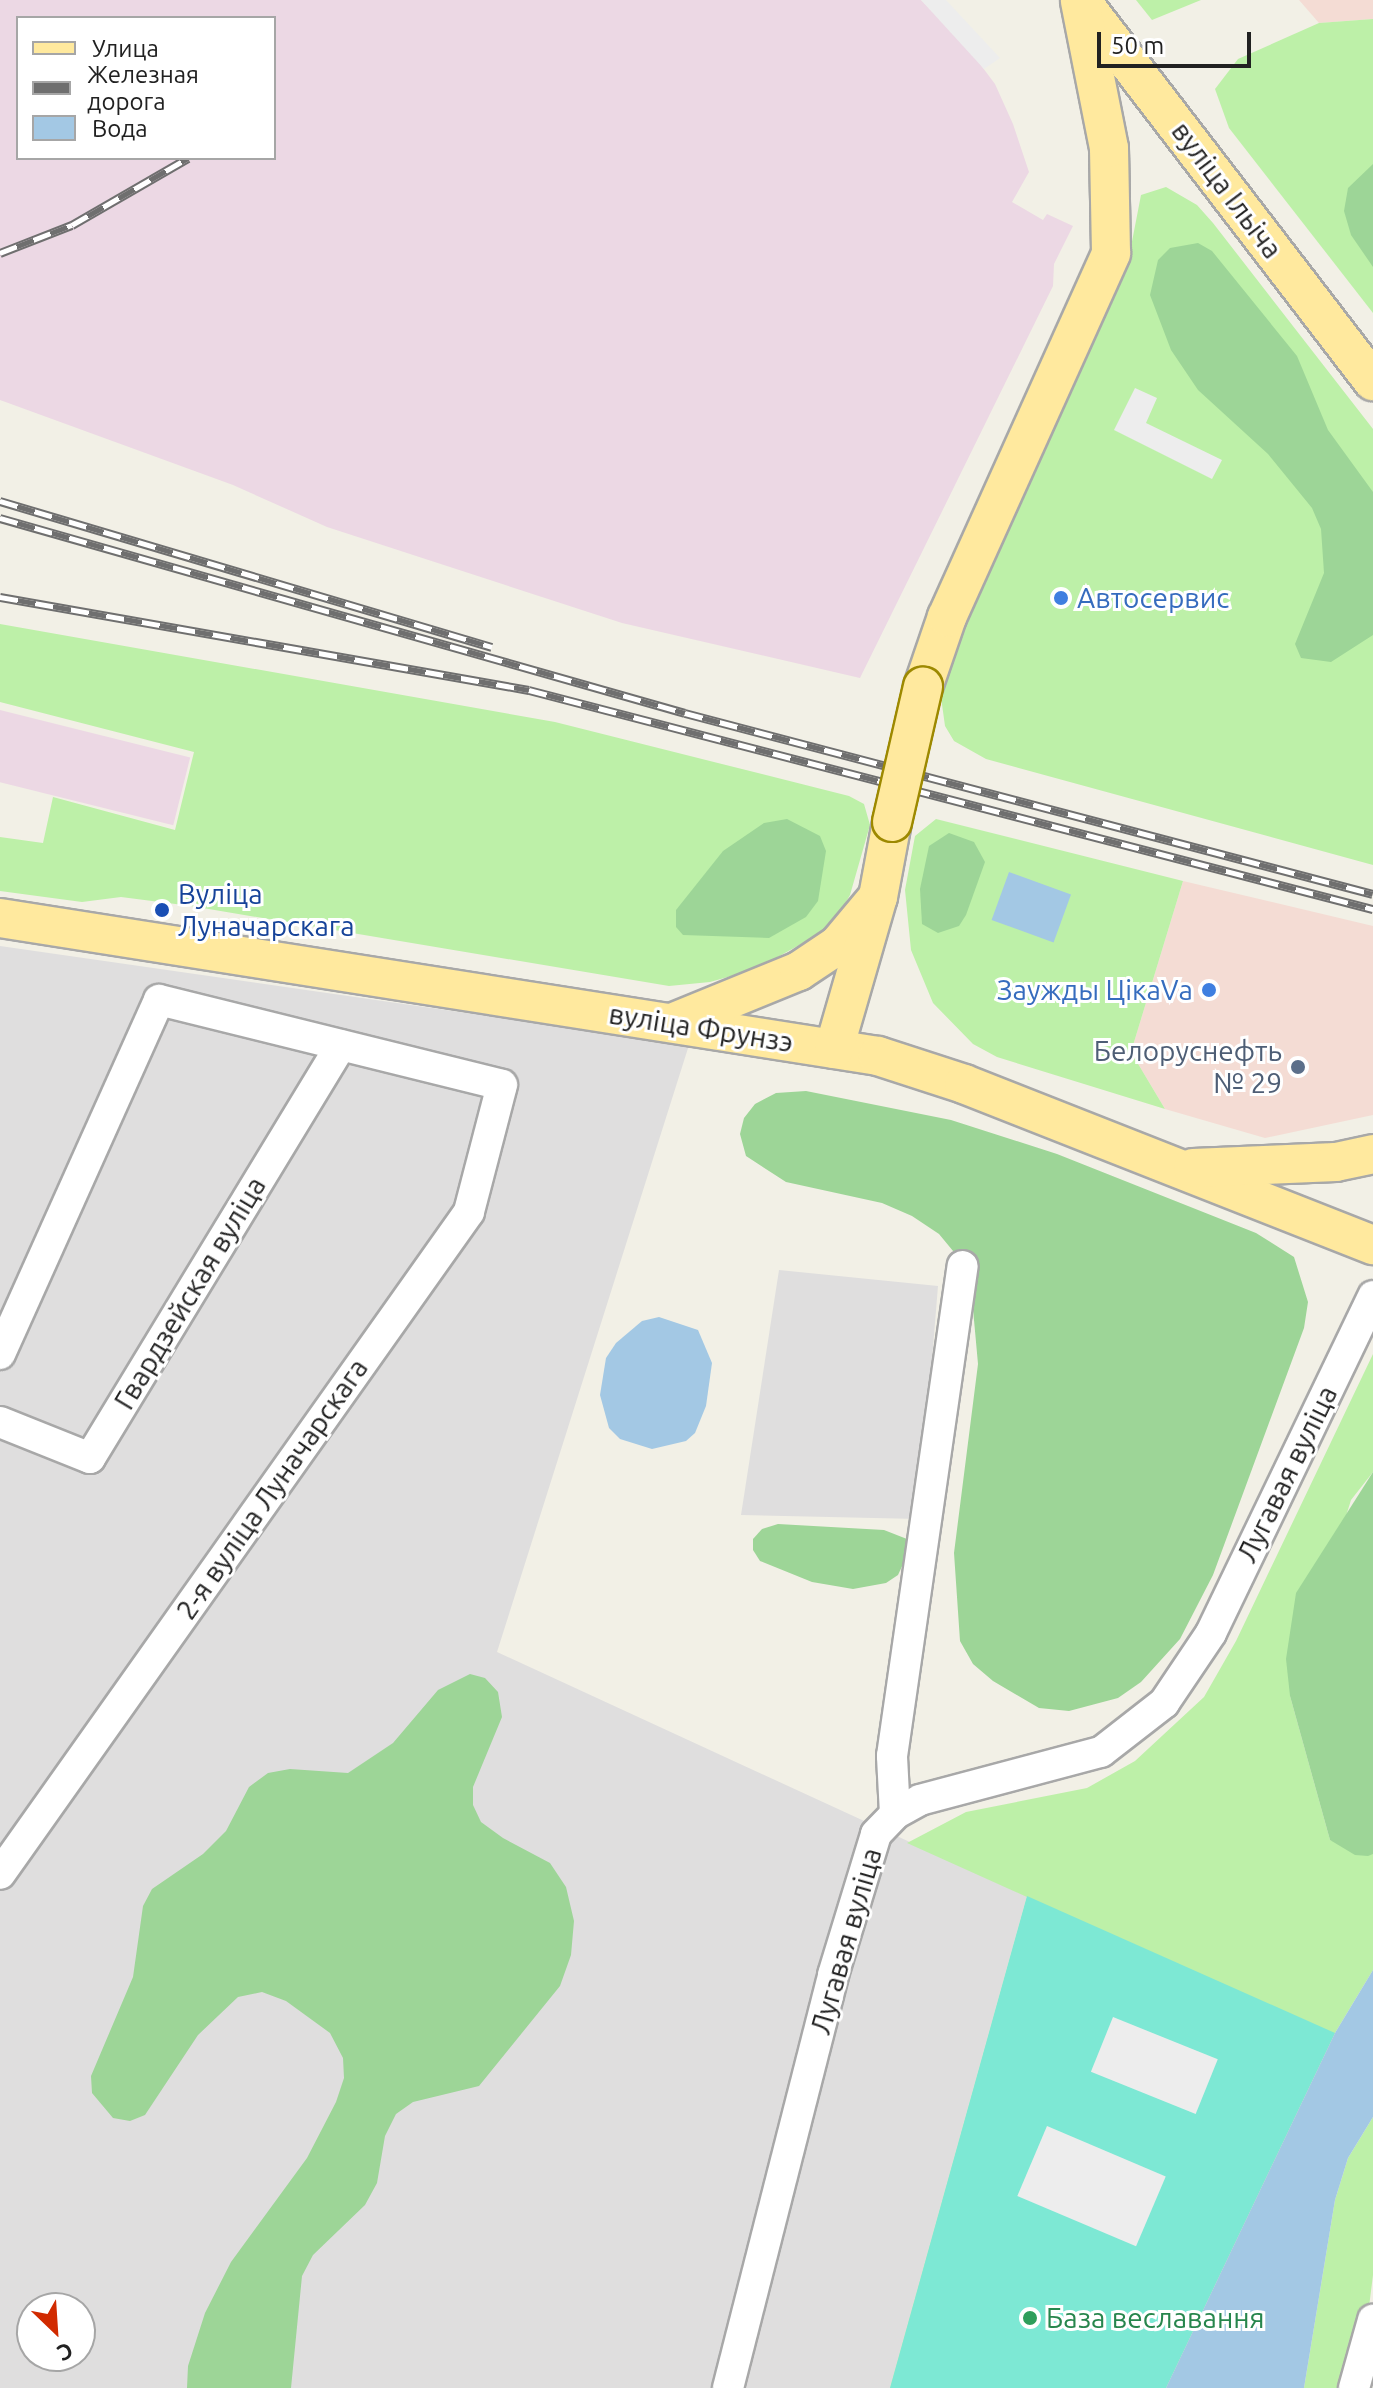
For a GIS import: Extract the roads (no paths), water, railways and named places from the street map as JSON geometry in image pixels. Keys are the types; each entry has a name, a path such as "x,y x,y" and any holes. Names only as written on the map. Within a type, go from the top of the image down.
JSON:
{"main road":[{"name":"вуліца Ільіча","path":"1080,0 1373,381"},
{"path":"834,1049 878,897 923,687 947,617 1111,253 1109,148 1080,0"},
{"path":"672,1023 799,971 838,945 878,897"},
{"name":"вуліца Фрунзэ","path":"0,918 834,1049 915,1067 1373,1245"},
{"path":"1175,1168 1259,1168 1373,1154"}],"street":[{"path":"0,1354 159,1000 341,1045"},
{"name":"2-я вуліца Луначарскага","path":"0,1874 12,1832 469,1212 502,1085 341,1045"},
{"name":"Гвардзейская вуліца","path":"0,1422 90,1458 341,1045"},
{"path":"895,1814 892,1756 963,1266"},
{"name":"Лугавая вуліца","path":"728,2388 867,1856 876,1834 895,1814 943,1793 1077,1762 1123,1737 1164,1703 1211,1633 1373,1296"},
{"path":"1354,2388 1373,2320"}],"water":[{"path":"1009,872 1071,895 1054,942 992,920"},
{"path":"659,1317 698,1330 712,1363 706,1406 695,1433 686,1441 652,1449 620,1439 609,1428 600,1395 606,1358 616,1343 642,1321"},
{"path":"1373,1970 1373,2117 1348,2158 1335,2200 1304,2388 1166,2388 1335,2033"}],"railway":[{"path":"0,253 72,225 185,160"},
{"path":"0,501 492,647"},
{"path":"0,518 685,713 1373,894"},
{"path":"0,597 529,690 1373,909"}],"place":[{"name":"Автосервис","path":"1061,598"},
{"name":"Вуліца Луначарскага","path":"162,910"},
{"name":"Заужды ЦікаVа","path":"1209,990"},
{"name":"Белоруснефть № 29","path":"1298,1067"},
{"name":"База веславання","path":"1030,2318"}]}
